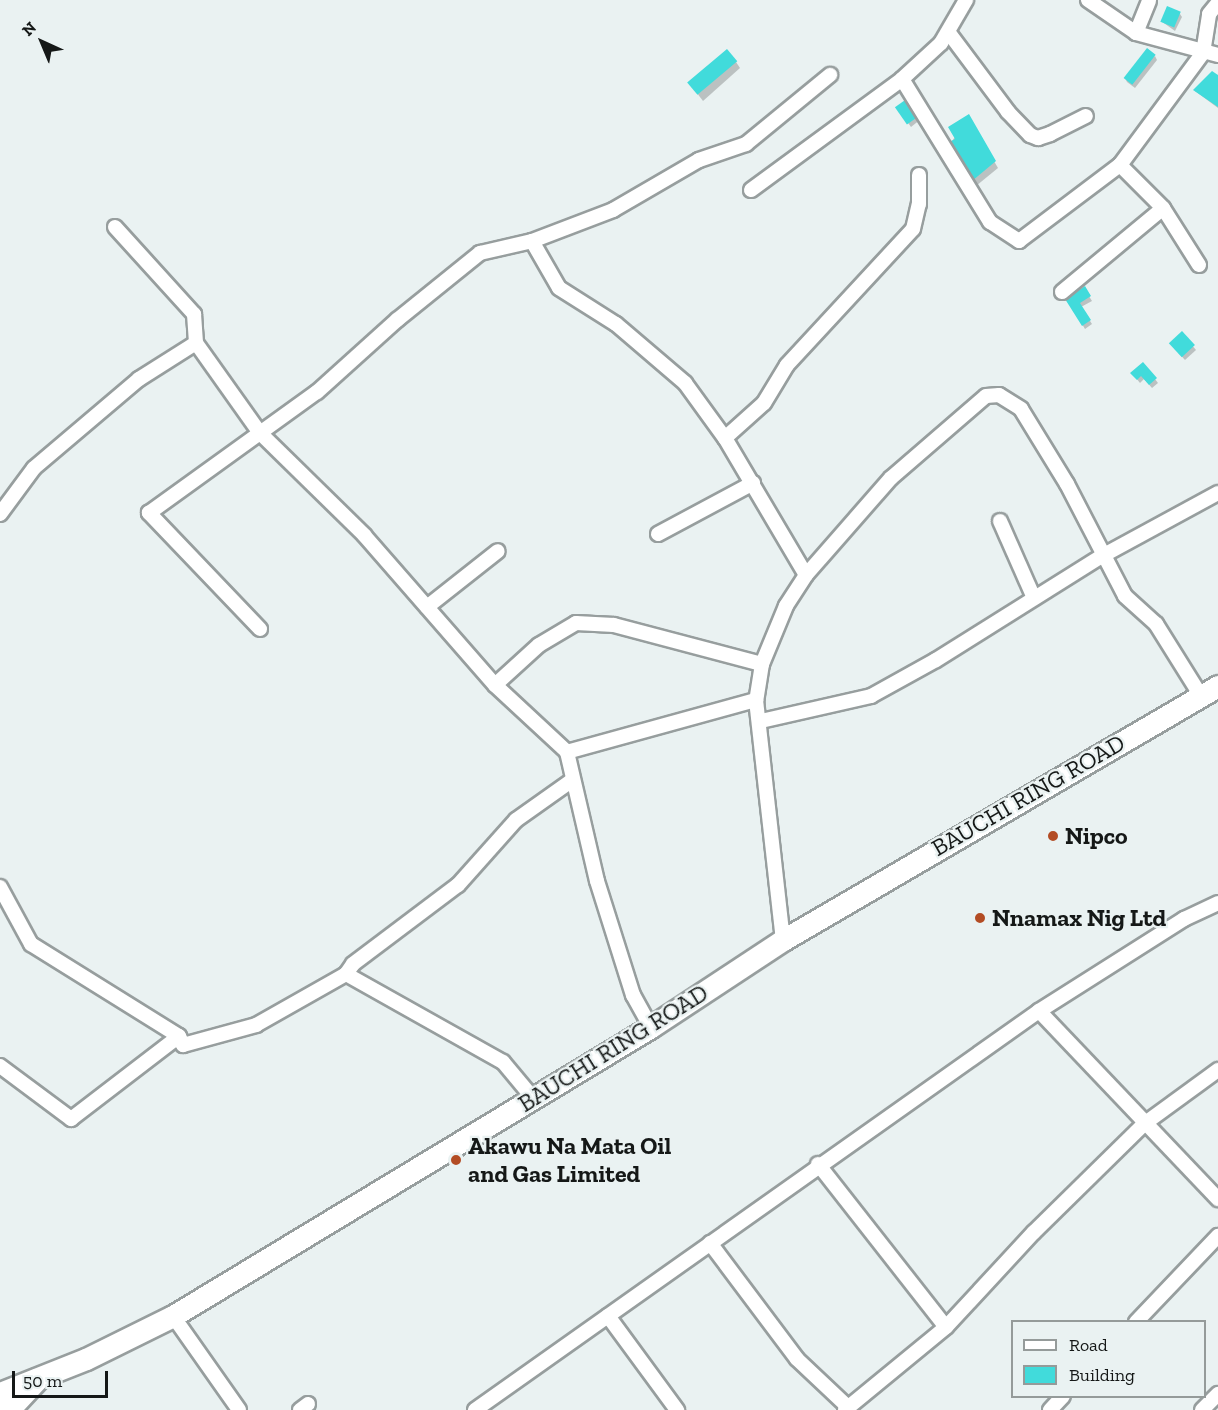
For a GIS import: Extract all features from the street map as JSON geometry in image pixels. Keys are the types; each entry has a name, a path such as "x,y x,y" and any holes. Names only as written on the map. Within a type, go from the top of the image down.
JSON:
{"highway":[{"path":"9,1410 37,1380"}],"main road":[{"name":"BAUCHI RING ROAD","path":"0,1393 37,1380 173,1316 651,1027 783,940 1210,691"}],"street":[{"path":"751,190 902,79 949,33 966,0"},
{"path":"1088,0 1136,33 1218,56"},
{"path":"1136,33 1149,0"},
{"path":"902,79 990,222 1019,241 1120,165 1203,53 1209,14 1218,3"},
{"path":"949,33 1008,112 1030,135 1038,138 1050,134 1086,116"},
{"path":"261,629 149,513 317,392 397,320 480,253 532,241 613,210 699,160 746,144 830,75"},
{"path":"1120,165 1163,208 1199,265"},
{"path":"725,438 764,403 787,365 913,229 920,204 919,175"},
{"path":"1062,292 1163,208"},
{"path":"115,227 194,314 196,343 260,433 364,535 495,685 567,752 571,781 633,995 651,1027"},
{"path":"532,241 559,288 616,324 685,383 725,438 806,575"},
{"path":"0,514 34,468 139,379 196,343"},
{"path":"783,940 761,721 756,700 762,664 786,606 806,575 891,478 986,396 999,395 1021,410 1068,484 1102,556 1125,596 1165,636 1210,691"},
{"path":"658,534 753,483"},
{"path":"761,721 871,696 1102,556 1218,493"},
{"path":"1000,520 1034,598"},
{"path":"427,607 498,550"},
{"path":"495,685 539,645 576,623 614,625 762,664"},
{"path":"567,752 756,700"},
{"path":"0,887 31,944 179,1036 183,1044 256,1025 346,974 353,964 458,885 516,820 571,781"},
{"path":"476,1410 818,1164 1040,1011 1184,919 1218,903"},
{"path":"346,974 503,1062 533,1098"},
{"path":"1040,1011 1144,1124 1218,1199"},
{"path":"0,1066 71,1119 179,1036"},
{"path":"710,1243 797,1359 847,1408 946,1327 1034,1232 1144,1124 1218,1070"},
{"path":"818,1164 946,1327"},
{"path":"1138,1320 1218,1236"},
{"path":"173,1316 239,1410"},
{"path":"608,1316 672,1408"},
{"path":"1202,1410 1218,1394"},
{"path":"1050,1410 1061,1398"}],"building":[{"path":"1167,6 1181,12 1174,28 1160,22"},
{"path":"1147,48 1156,55 1132,85 1124,78"},
{"path":"727,49 737,61 697,95 687,82"},
{"path":"1212,71 1218,75 1218,107 1193,90"},
{"path":"908,98 920,115 907,124 895,107"},
{"path":"969,114 996,161 972,181 949,142 955,139 948,127"},
{"path":"1085,286 1091,296 1080,303 1091,320 1082,326 1065,299"},
{"path":"1182,331 1195,345 1182,357 1169,343"},
{"path":"1143,362 1157,378 1149,385 1141,376 1137,380 1130,373"}],"place":[{"name":"Nipco","path":"1053,836"},
{"name":"Nnamax Nig Ltd","path":"980,918"},
{"name":"Akawu Na Mata Oil and Gas Limited","path":"456,1160"}]}
